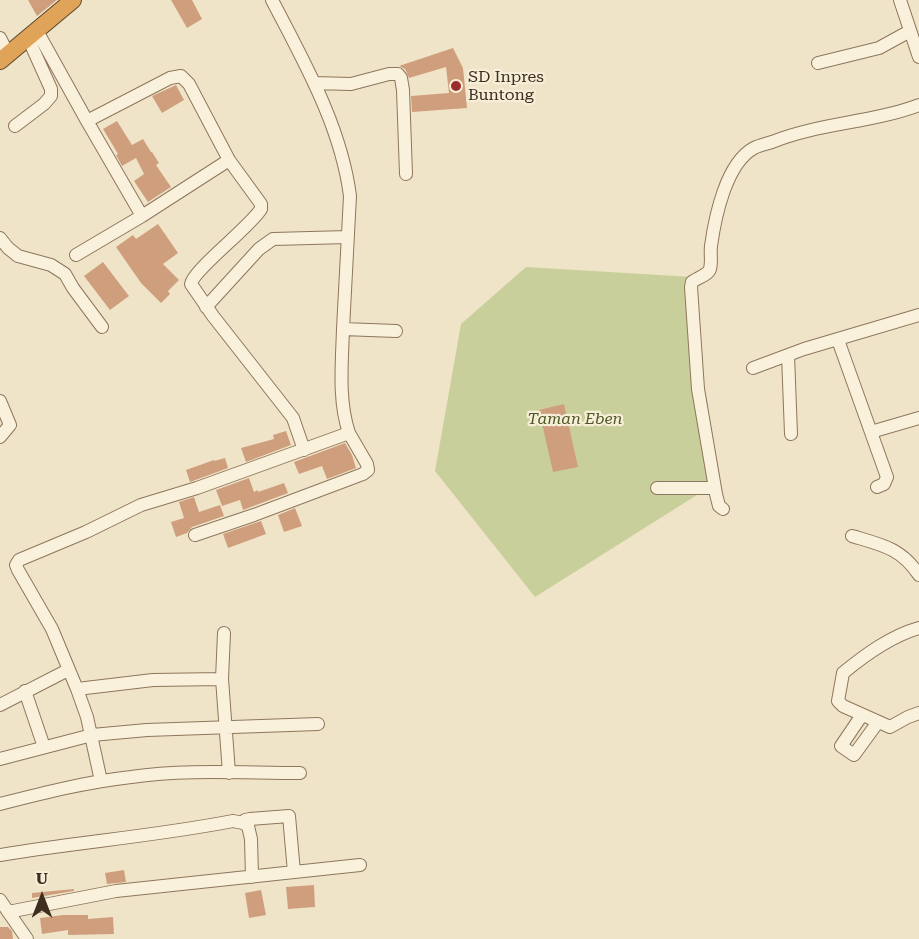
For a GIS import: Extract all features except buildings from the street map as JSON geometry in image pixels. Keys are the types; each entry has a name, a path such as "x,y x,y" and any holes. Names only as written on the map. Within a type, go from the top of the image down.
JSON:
{"highway":[{"path":"4,57 73,0"}],"street":[{"path":"195,535 264,512 363,474 368,470 367,464 349,433 342,400 343,296 350,196 348,181 339,146 314,83 272,0"},
{"path":"900,0 919,57"},
{"path":"818,63 879,48 910,31"},
{"path":"33,35 87,121 142,216"},
{"path":"15,126 51,96 51,89 33,35"},
{"path":"0,39 4,57"},
{"path":"314,83 351,84 388,74 398,75 401,78 403,90 406,174"},
{"path":"87,121 171,78 181,76 189,84 229,160 261,204 261,209 191,280 193,288 293,418 303,450"},
{"path":"723,508 719,506 715,489 698,389 691,287 692,282 706,275 710,270 711,247 717,217 733,169 741,158 754,148 789,135 818,127 875,118 919,105"},
{"path":"76,255 229,160"},
{"path":"206,307 259,249 273,240 348,237"},
{"path":"0,238 18,256 51,265 65,274 102,327"},
{"path":"753,368 919,315"},
{"path":"343,329 396,331"},
{"path":"838,340 887,477 884,484 877,487"},
{"path":"788,355 791,434"},
{"path":"0,400 10,425 0,437"},
{"path":"871,432 919,418"},
{"path":"101,782 92,735 77,689 52,629 18,570 16,565 19,560 86,532 141,505 197,488 349,433"},
{"path":"657,489 715,489"},
{"path":"672,489 678,502"},
{"path":"852,536 895,550 906,558 919,575"},
{"path":"919,628 871,651 843,673 838,701 843,706 890,728 919,713"},
{"path":"224,633 222,679 229,773"},
{"path":"0,705 68,670"},
{"path":"77,689 153,680 222,679"},
{"path":"26,691 44,747"},
{"path":"862,715 841,746 854,755 878,722"},
{"path":"0,759 92,735 318,724"},
{"path":"0,804 101,782 166,773 300,773"},
{"path":"243,823 250,819 289,816 294,872"},
{"path":"0,855 47,847 177,832 233,822 248,826 251,838 252,877"},
{"path":"8,912 116,891 360,865"},
{"path":"0,900 27,939"}],"green space":[{"name":"Taman Eben","path":"526,267 693,277 697,359 716,483 535,597 435,471 461,324"}],"place":[{"name":"SD Inpres Buntong","path":"456,86"}]}
